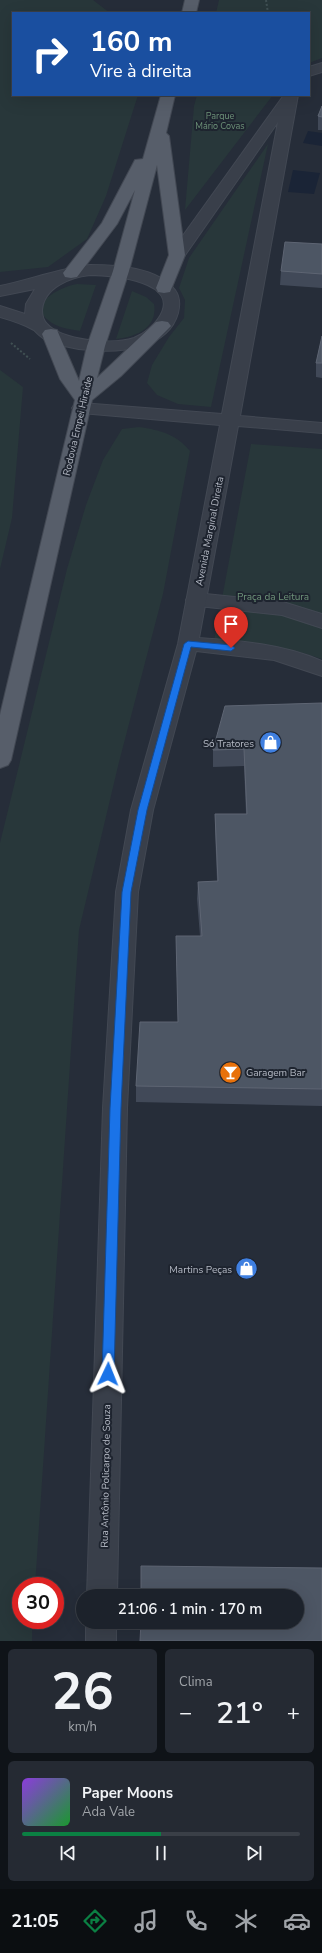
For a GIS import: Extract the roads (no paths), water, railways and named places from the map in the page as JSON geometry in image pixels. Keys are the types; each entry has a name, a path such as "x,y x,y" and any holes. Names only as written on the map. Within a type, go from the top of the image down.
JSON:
{"main road":[{"path":"189,12 192,0"},
{"name":"Rodovia Empei Hiraide","path":"0,760 96,346 121,271 168,96"},
{"path":"160,127 177,255 164,288"},
{"path":"66,275 109,224 160,127"},
{"path":"45,331 82,404 162,326"}],"street":[{"path":"310,72 322,67"},
{"path":"177,255 290,96"},
{"name":"Avenida Marginal Direita","path":"188,644 291,96"},
{"path":"0,290 27,286 66,275 100,270 121,271 148,279 164,288 169,294 170,307 169,314 162,326 151,336 141,341 129,344 96,346 66,340 45,331 22,318 0,311"},
{"path":"45,331 34,312 35,301 44,289 66,275"},
{"path":"82,404 322,428"},
{"path":"196,600 283,609 322,621"},
{"path":"188,644 260,651 289,657 322,670"},
{"name":"Rua Antônio Policarpo de Souza","path":"102,1589 115,1116 127,892 142,810 188,644"},
{"path":"101,1629 101,1641"}],"water":[{"path":"308,131 322,133 322,146 303,143"},
{"path":"293,170 320,173 314,194 288,192"}],"place":[{"name":"Só Tratores","path":"270,743"},
{"name":"Garagem Bar","path":"230,1072"},
{"name":"Martins Peças","path":"247,1269"}],"park label":[{"name":"Parque Mário Covas","path":"220,122"},
{"name":"Praça da Leitura","path":"273,596"}]}
